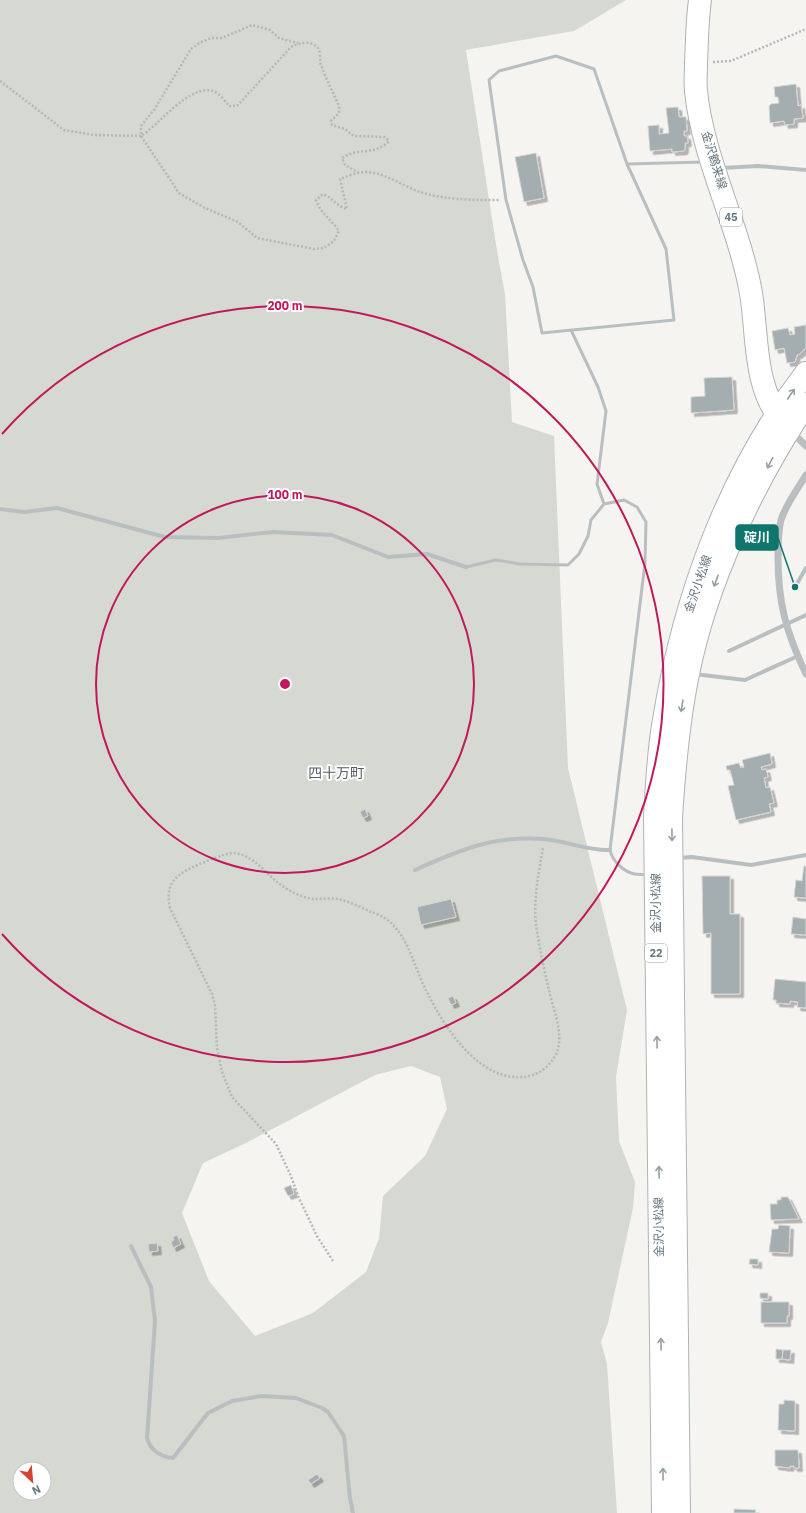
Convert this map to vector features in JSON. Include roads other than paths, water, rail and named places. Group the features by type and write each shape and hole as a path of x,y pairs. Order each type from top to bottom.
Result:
{"main road":[{"name":"金沢鶴来線","path":"700,0 696,27 696,91 705,134 740,246 751,293 765,393 783,422"},
{"name":"金沢小松線","path":"679,1513 671,818 674,772 688,674 706,610 733,538 783,422 806,373"},
{"name":"金沢小松線","path":"663,1513 656,958 656,817 663,722 672,672 688,613 716,533 736,489 783,422 806,404"}],"street":[{"path":"715,169 758,166 806,170"},
{"path":"783,422 806,446"},
{"path":"806,475 785,511 779,533 779,588 785,625 806,674"},
{"path":"0,509 24,512 57,508 165,537 218,538 273,532 332,535 388,557 427,554 466,567"},
{"path":"729,651 806,615"},
{"path":"688,674 745,680 798,656"},
{"path":"415,870 456,851 494,840 544,839 610,850"},
{"path":"672,858 692,857 751,865 806,855"},
{"path":"131,1246 152,1287 155,1321 147,1438 150,1447 166,1458 173,1458 208,1413 214,1410 232,1402 262,1396 296,1398 322,1408 328,1412 344,1436 350,1498 354,1513"}],"lane":[{"path":"556,56 594,68 627,164 666,249 674,320 542,333 534,287 523,260 506,200 489,80 499,71 556,56"},
{"path":"627,164 704,162 715,169"},
{"path":"571,330 598,387 606,411 597,484 604,504"},
{"path":"466,567 496,560 520,564 568,565 579,554 588,536 591,520 604,504 624,500 637,507 646,522 645,563 610,850 611,856 622,868 632,874 647,874 648,882"},
{"path":"651,912 656,958"}],"waterway":[{"path":"795,587 806,568"}],"place":[{"name":"碇川","path":"795,587"}],"district":[{"name":"四十万町","path":"336,773"}]}
